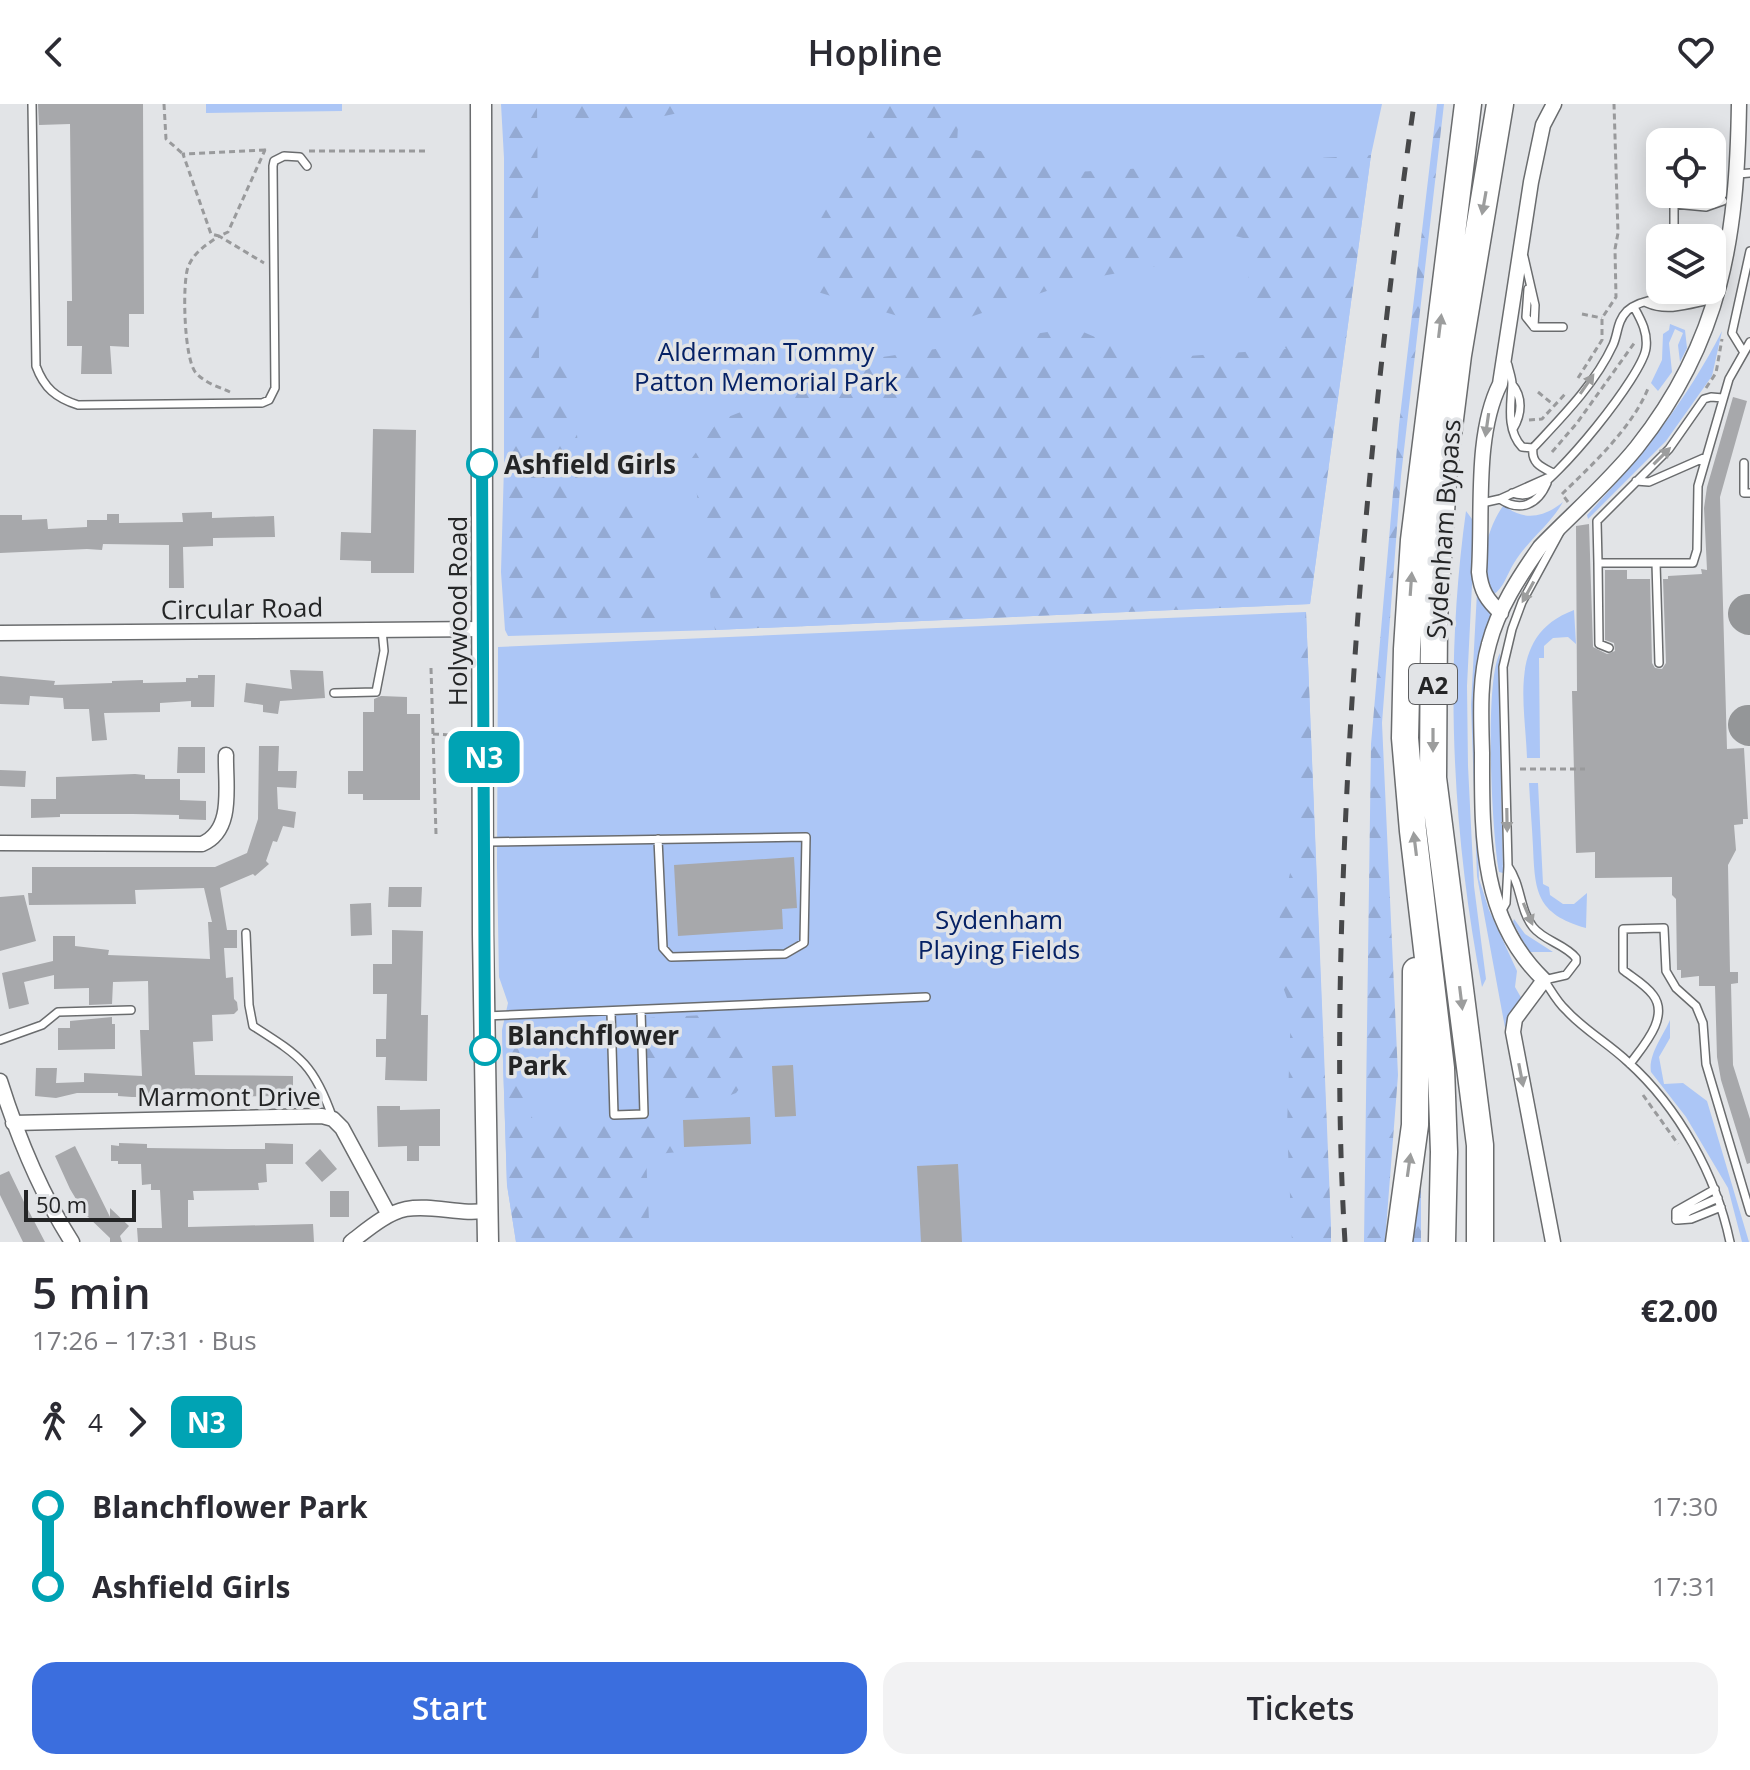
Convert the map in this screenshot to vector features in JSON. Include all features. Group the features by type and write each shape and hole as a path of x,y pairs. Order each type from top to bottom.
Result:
{"highway":[{"name":"Sydenham Bypass","path":"1442,1242 1444,1152 1441,1068 1405,738 1407,649 1414,540 1468,104"},
{"path":"1499,115 1516,104"},
{"name":"Sydenham Bypass","path":"1480,1242 1480,1145 1433,778 1434,619 1444,467 1458,355 1499,115"},
{"path":"1399,1242 1415,1125 1416,963 1424,921"}],"main road":[{"name":"Holywood Road","path":"481,104 483,842 488,1242"},
{"name":"Holywood Road","path":"489,1212 500,1242"}],"street":[{"path":"1501,613 1487,599 1479,572 1483,460 1490,403 1500,384 1521,239 1543,125 1554,104"},
{"path":"1726,259 1729,201 1744,174 1739,104"},
{"path":"1553,1242 1513,1032 1515,1019 1544,980 1527,963 1500,915 1488,879 1481,698 1484,662 1501,613 1531,559 1637,447 1693,358 1715,304"},
{"name":"Circular Road","path":"0,633 484,629"},
{"path":"0,843 202,844 214,838 224,817 226,755"},
{"path":"0,1081 13,1123 42,1190 72,1242"},
{"name":"Marmont Drive","path":"13,1123 322,1116 333,1119 342,1128 389,1215"},
{"path":"351,1242 389,1215 404,1209 489,1212"}],"lane":[{"path":"32,104 36,366 52,394 78,405 252,403 269,400 275,388 274,161 284,156 300,157 307,166"},
{"path":"1521,239 1535,305 1534,327 1563,327"},
{"path":"1743,351 1732,333 1750,251"},
{"path":"1551,475 1537,464 1532,455 1533,448 1566,414 1589,383 1614,344 1617,327 1625,313 1646,303"},
{"path":"1649,304 1657,308 1676,308 1688,304"},
{"path":"1482,503 1512,493 1526,495 1534,492 1594,431 1641,367 1646,350 1646,333 1634,307"},
{"path":"1598,563 1693,563 1697,550 1698,486 1723,398 1750,342"},
{"path":"1505,351 1512,384 1512,430 1522,447 1533,448"},
{"path":"1609,648 1599,644 1597,521 1681,435 1704,399 1723,398"},
{"path":"1636,481 1649,482 1706,457"},
{"path":"1744,463 1744,493 1750,493"},
{"path":"1500,499 1521,507 1531,503 1541,498 1551,475"},
{"path":"1500,915 1506,903 1508,866 1503,667 1522,602 1557,542 1564,523"},
{"path":"1656,563 1654,647 1659,663"},
{"path":"334,693 376,692 384,651 382,630"},
{"path":"483,842 658,839 806,837 804,943 785,954 671,957 663,948 658,839"},
{"path":"1508,866 1517,879 1526,914 1534,928 1576,958 1566,975 1544,980 1564,1009 1630,1064 1675,1117 1698,1153 1715,1189 1730,1242"},
{"path":"1630,1064 1650,1037 1657,1021 1657,1010 1654,996 1623,970 1623,929 1664,928 1666,971 1676,988 1696,1006 1703,1023 1706,1064 1750,1212"},
{"path":"246,933 249,1005 253,1026 286,1047 311,1069 333,1119"},
{"path":"485,1016 926,997"},
{"path":"0,1040 42,1025 58,1012 131,1010"},
{"path":"611,1012 614,1115 644,1114 641,1011"},
{"path":"1676,1220 1676,1211 1715,1189"},
{"path":"1676,1220 1718,1198"},
{"path":"1676,1220 1691,1219 1721,1207"}],"path":[{"path":"164,104 166,139 183,154"},
{"path":"1529,420 1542,419 1574,385 1602,340 1602,318 1616,297 1614,104"},
{"path":"252,403 194,372 188,352 185,278 199,249 219,236 274,269"},
{"path":"1582,314 1602,318"},
{"path":"1552,452 1634,345 1635,334"},
{"path":"1568,502 1562,494 1595,462 1629,419 1649,386"},
{"path":"1538,392 1555,406"},
{"path":"431,668 436,834"},
{"path":"433,734 469,736"},
{"path":"1520,769 1585,769"},
{"path":"1640,1091 1681,1148"}],"green space":[{"path":"206,104 342,104 342,111 206,113"},
{"name":"Alderman Tommy Patton Memorial Park","path":"501,104 1382,104 1371,155 1310,604 508,636 501,572 504,158"},
{"path":"506,104 537,104 539,358 569,360 584,500 662,502 660,619 508,620"},
{"path":"560,104 719,104 599,126 577,119"},
{"path":"886,104 959,104 957,146 1076,172 1371,155 1310,604 715,630 692,458 718,421 876,358 1074,328 1146,359 1286,349 1251,294 1243,238 1212,230 1180,262 1079,280 938,328 811,290 815,229"},
{"path":"1437,104 1444,104 1401,476 1382,723 1398,1075 1385,1242 1364,1242 1371,744 1399,425"},
{"path":"1670,324 1685,330 1687,348 1680,362 1678,345 1683,333 1675,329 1669,343 1672,372 1658,391 1651,383 1662,360 1663,334 1669,330"},
{"path":"1722,331 1712,376 1666,441 1588,519 1587,515 1644,450 1678,405"},
{"path":"1563,502 1520,555 1503,585 1493,595 1483,575 1484,554 1490,531 1504,505 1519,514 1534,516"},
{"path":"1466,511 1475,523 1467,686 1468,766 1474,886 1486,979 1482,987 1464,870 1454,750 1455,630"},
{"path":"1477,592 1492,613 1480,648 1474,705 1479,879 1489,910 1517,971 1515,987 1523,1001 1506,1033 1477,876 1471,705"},
{"path":"1574,610 1576,644 1568,637 1553,638 1544,646 1544,658 1539,658 1540,758 1527,758 1523,693 1529,653 1538,636 1553,621"},
{"name":"Sydenham Playing Fields","path":"1306,612 1331,1242 516,1242 507,1185 502,1030 508,1003 499,977 498,647"},
{"path":"1306,612 1331,1242 1292,1242 1287,1127 1291,1009 1271,954 1299,835 1297,695"},
{"path":"1500,653 1503,873 1499,872 1496,853 1491,760 1492,694"},
{"path":"1529,783 1538,783 1543,884 1549,887 1550,895 1563,904 1574,904 1587,893 1586,928 1557,916 1548,908 1537,888"},
{"path":"1514,919 1525,934 1553,952 1529,952"},
{"path":"723,1014 748,1037 755,1069 736,1093 707,1104 672,1106 645,1083 642,1055 648,1018"},
{"path":"1670,1020 1670,1038 1659,1057 1664,1084 1683,1083 1707,1101 1749,1242 1742,1242 1728,1188 1686,1117 1651,1072 1654,1052"},
{"path":"515,1029 533,1122 671,1119 679,1152 646,1155 650,1242 516,1242 507,1185 502,1030"},
{"path":"1421,1142 1421,1242 1410,1242"}],"building":[{"path":"38,104 143,104 144,314 129,314 129,347 110,346 112,374 81,374 82,346 67,346 67,301 72,301 70,124 39,125"},
{"path":"1733,397 1747,401 1720,497 1727,749 1744,748 1748,819 1743,819 1743,824 1734,825 1736,850 1728,865 1730,972 1738,972 1738,983 1731,984 1733,1065 1750,1119 1750,1163 1747,1164 1721,1080 1717,1057 1715,986 1699,986 1699,976 1681,978 1681,970 1677,970 1676,899 1672,895 1672,877 1595,878 1595,852 1576,853 1572,691 1577,691 1576,526 1589,524 1593,647 1607,654 1615,651 1614,643 1605,640 1605,570 1627,570 1627,579 1650,579 1652,663 1655,668 1662,669 1666,663 1663,579 1702,574 1701,569 1707,570 1704,508 1707,487"},
{"path":"373,429 416,430 414,573 371,573 371,561 340,560 341,532 371,533"},
{"path":"212,512 212,518 274,516 275,537 213,538 213,546 183,547 184,588 169,588 169,545 103,544 102,550 0,553 0,515 22,515 22,520 47,519 48,529 87,527 87,520 107,520 107,514 119,514 119,523 183,522 182,513"},
{"path":"290,670 323,671 325,698 280,701 278,714 263,712 263,705 244,702 246,683 292,689"},
{"path":"198,675 215,675 214,707 191,707 191,701 160,703 160,712 104,713 107,740 92,741 89,709 64,709 63,698 30,696 29,705 0,704 0,676 55,681 54,685 143,680 143,683 186,682 186,678 198,678"},
{"path":"381,696 407,697 407,714 420,714 420,800 363,800 363,794 348,794 348,771 363,771 363,712 374,712 374,699"},
{"path":"259,746 279,746 278,771 297,771 296,788 277,787 278,809 296,812 294,828 283,826 277,842 273,841 266,861 269,864 255,876 253,874 220,888 227,930 237,930 237,948 224,948 226,978 233,977 238,1010 234,1014 212,1015 213,1041 193,1042 195,1075 293,1076 293,1096 132,1097 118,1096 118,1093 77,1093 56,1098 35,1096 36,1068 57,1068 56,1083 84,1082 84,1073 142,1076 140,1030 149,1030 148,981 113,982 112,1004 89,1005 89,988 54,989 54,975 24,982 29,1004 9,1009 2,973 53,961 53,936 75,936 75,946 109,950 108,955 210,959 208,922 212,922 204,888 135,890 136,904 29,905 32,867 215,867 247,853 258,819"},
{"path":"178,747 205,747 205,773 177,773"},
{"path":"0,770 26,771 25,787 0,786"},
{"path":"145,775 145,779 180,779 180,800 206,801 206,820 179,819 179,815 133,814 60,814 60,817 31,818 31,799 56,799 56,777"},
{"path":"794,857 797,908 782,909 783,929 678,936 674,865"},
{"path":"389,887 422,887 421,907 388,907"},
{"path":"24,895 36,941 0,951 0,897"},
{"path":"371,903 372,935 351,936 350,904"},
{"path":"392,930 423,931 421,1015 428,1015 427,1081 385,1080 386,1057 376,1057 376,1039 386,1039 387,994 373,994 373,964 392,964"},
{"path":"112,1017 115,1049 58,1050 58,1028 70,1028 70,1021"},
{"path":"793,1065 796,1116 775,1117 772,1066"},
{"path":"377,1106 400,1106 400,1110 440,1109 440,1146 419,1146 419,1161 407,1161 407,1146 378,1147"},
{"path":"750,1117 751,1144 684,1147 683,1120"},
{"path":"119,1143 147,1144 147,1148 228,1149 265,1149 265,1143 293,1144 293,1164 266,1164 267,1182 258,1183 259,1190 193,1191 194,1200 188,1200 188,1227 313,1224 314,1242 138,1242 137,1228 162,1228 160,1190 151,1190 151,1184 142,1185 141,1164 111,1161 111,1145 119,1146"},
{"path":"75,1146 110,1217 110,1208 129,1226 120,1236 122,1242 110,1242 110,1238 85,1214 70,1189 55,1156"},
{"path":"320,1149 337,1169 322,1182 305,1163"},
{"path":"958,1164 962,1242 921,1242 917,1166"},
{"path":"9,1171 45,1242 23,1242 0,1195 0,1175"},
{"path":"330,1191 349,1191 349,1217 330,1217"}],"railway":[{"path":"1345,1242 1340,1049 1348,762 1370,479 1414,104"}],"bus line":[{"name":"N3","path":"482,464 485,1050"}],"place":[{"name":"Ashfield Girls","path":"482,464"},
{"name":"Blanchflower Park","path":"485,1050"}]}
